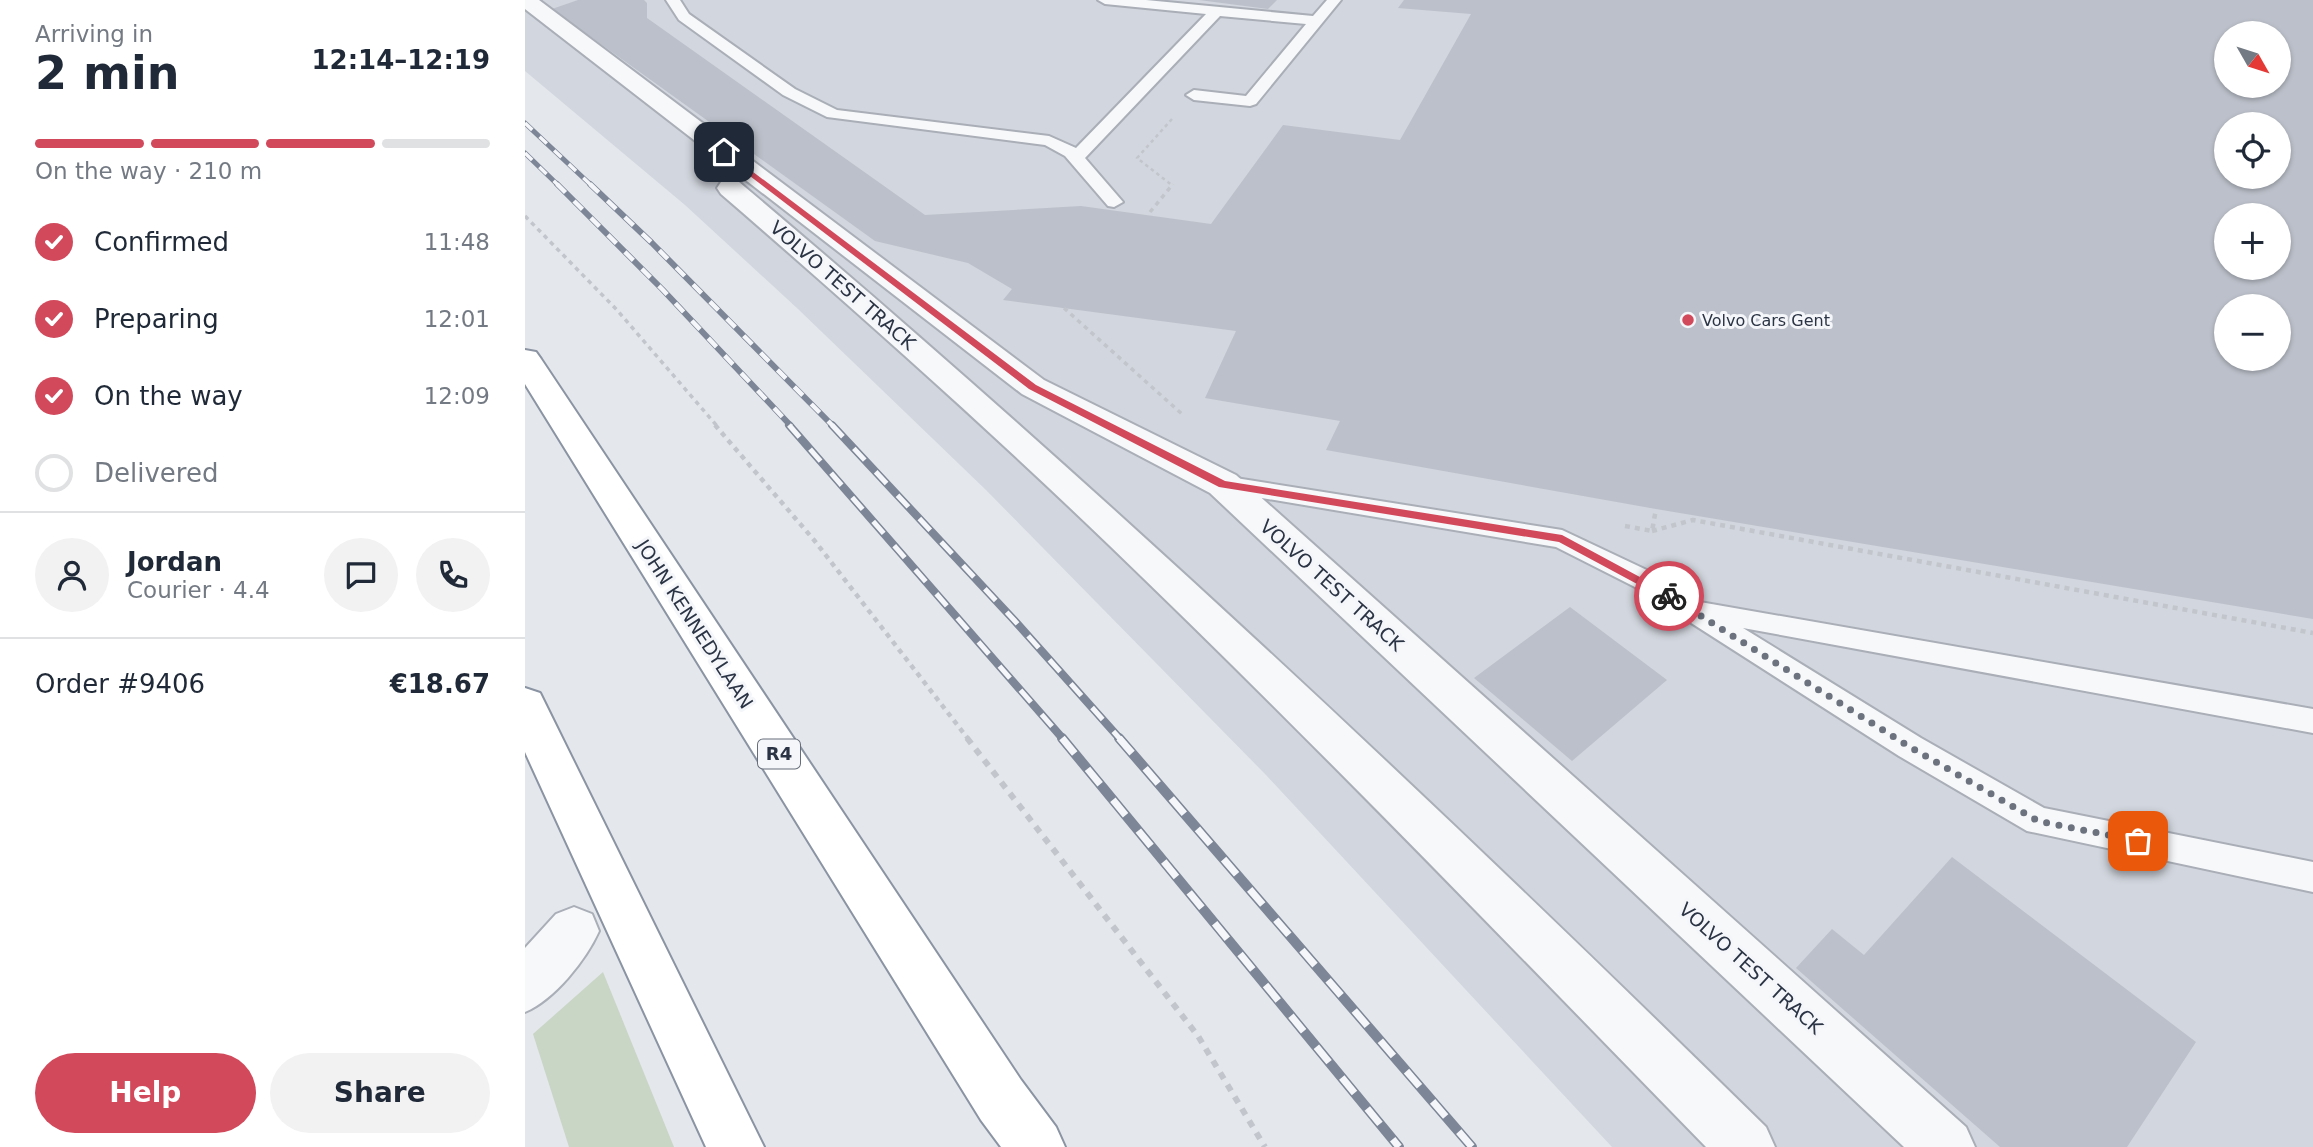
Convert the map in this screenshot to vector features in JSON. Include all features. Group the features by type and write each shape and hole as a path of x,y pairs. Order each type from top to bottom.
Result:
{"highway":[{"name":"JOHN KENNEDYLAAN","path":"525,359 1014,1124 1037,1147"},
{"path":"525,705 734,1147"}],"street":[{"name":"VOLVO TEST TRACK","path":"530,9 1033,387 1223,484 1946,1147"},
{"name":"VOLVO TEST TRACK","path":"530,9 664,134 859,298 1101,516 1387,789 1745,1147"},
{"path":"530,973 573,932"}],"lane":[{"path":"1105,0 1317,21"},
{"path":"1194,95 1250,101 1334,0"},
{"path":"682,4 684,17 789,92 833,114 1049,141 1061,145 1076,158 1114,202"},
{"path":"1076,158 1217,11"},
{"path":"1223,484 1562,539 1644,580 1910,747 2038,821 2313,877"},
{"path":"1688,608 2313,721"}],"path":[{"path":"1147,216 1174,186 1137,158 1194,95"},
{"path":"525,216 617,310 814,540 1198,1037 1265,1147"},
{"path":"1064,308 1192,422"},
{"path":"1652,531 1656,509"},
{"path":"1625,526 1652,531 1693,520 2313,633"}],"shaded area":[{"path":"525,0 2313,0 2313,1147 1612,1147 1266,775 986,490 798,309 685,205 525,71"}],"green space":[{"path":"603,972 674,1147 569,1147 533,1034"}],"building":[{"name":"Volvo Cars Gent","path":"578,0 644,0 647,3 647,18 925,215 1081,206 1211,224 1283,125 1400,140 1471,14 1398,8 1404,0 2313,0 2313,619 1656,509 1326,450 1340,421 1205,398 1236,331 1003,300 1012,289 968,263 875,241 552,9"},
{"path":"1199,0 1277,0 1268,9"},
{"path":"1570,607 1667,680 1572,761 1474,678"},
{"path":"1952,857 2196,1042 2127,1147 2000,1147 1796,968 1832,929 1864,955"}],"railway":[{"path":"525,123 592,186"},
{"path":"525,153 559,186"},
{"path":"590,184 833,426"},
{"path":"559,186 662,289 791,426"},
{"path":"789,425 1064,740"},
{"path":"832,425 1014,620 1121,740"},
{"path":"1062,738 1399,1147"},
{"path":"1119,738 1472,1147"}],"way so far":[{"path":"1669,596 1910,747 2038,821 2138,841"}],"place":[{"name":"Volvo Cars Gent","path":"1688,320"}],"route":[{"path":"724,152 1033,387 1223,484 1562,539 1644,580 1669,596"}]}
